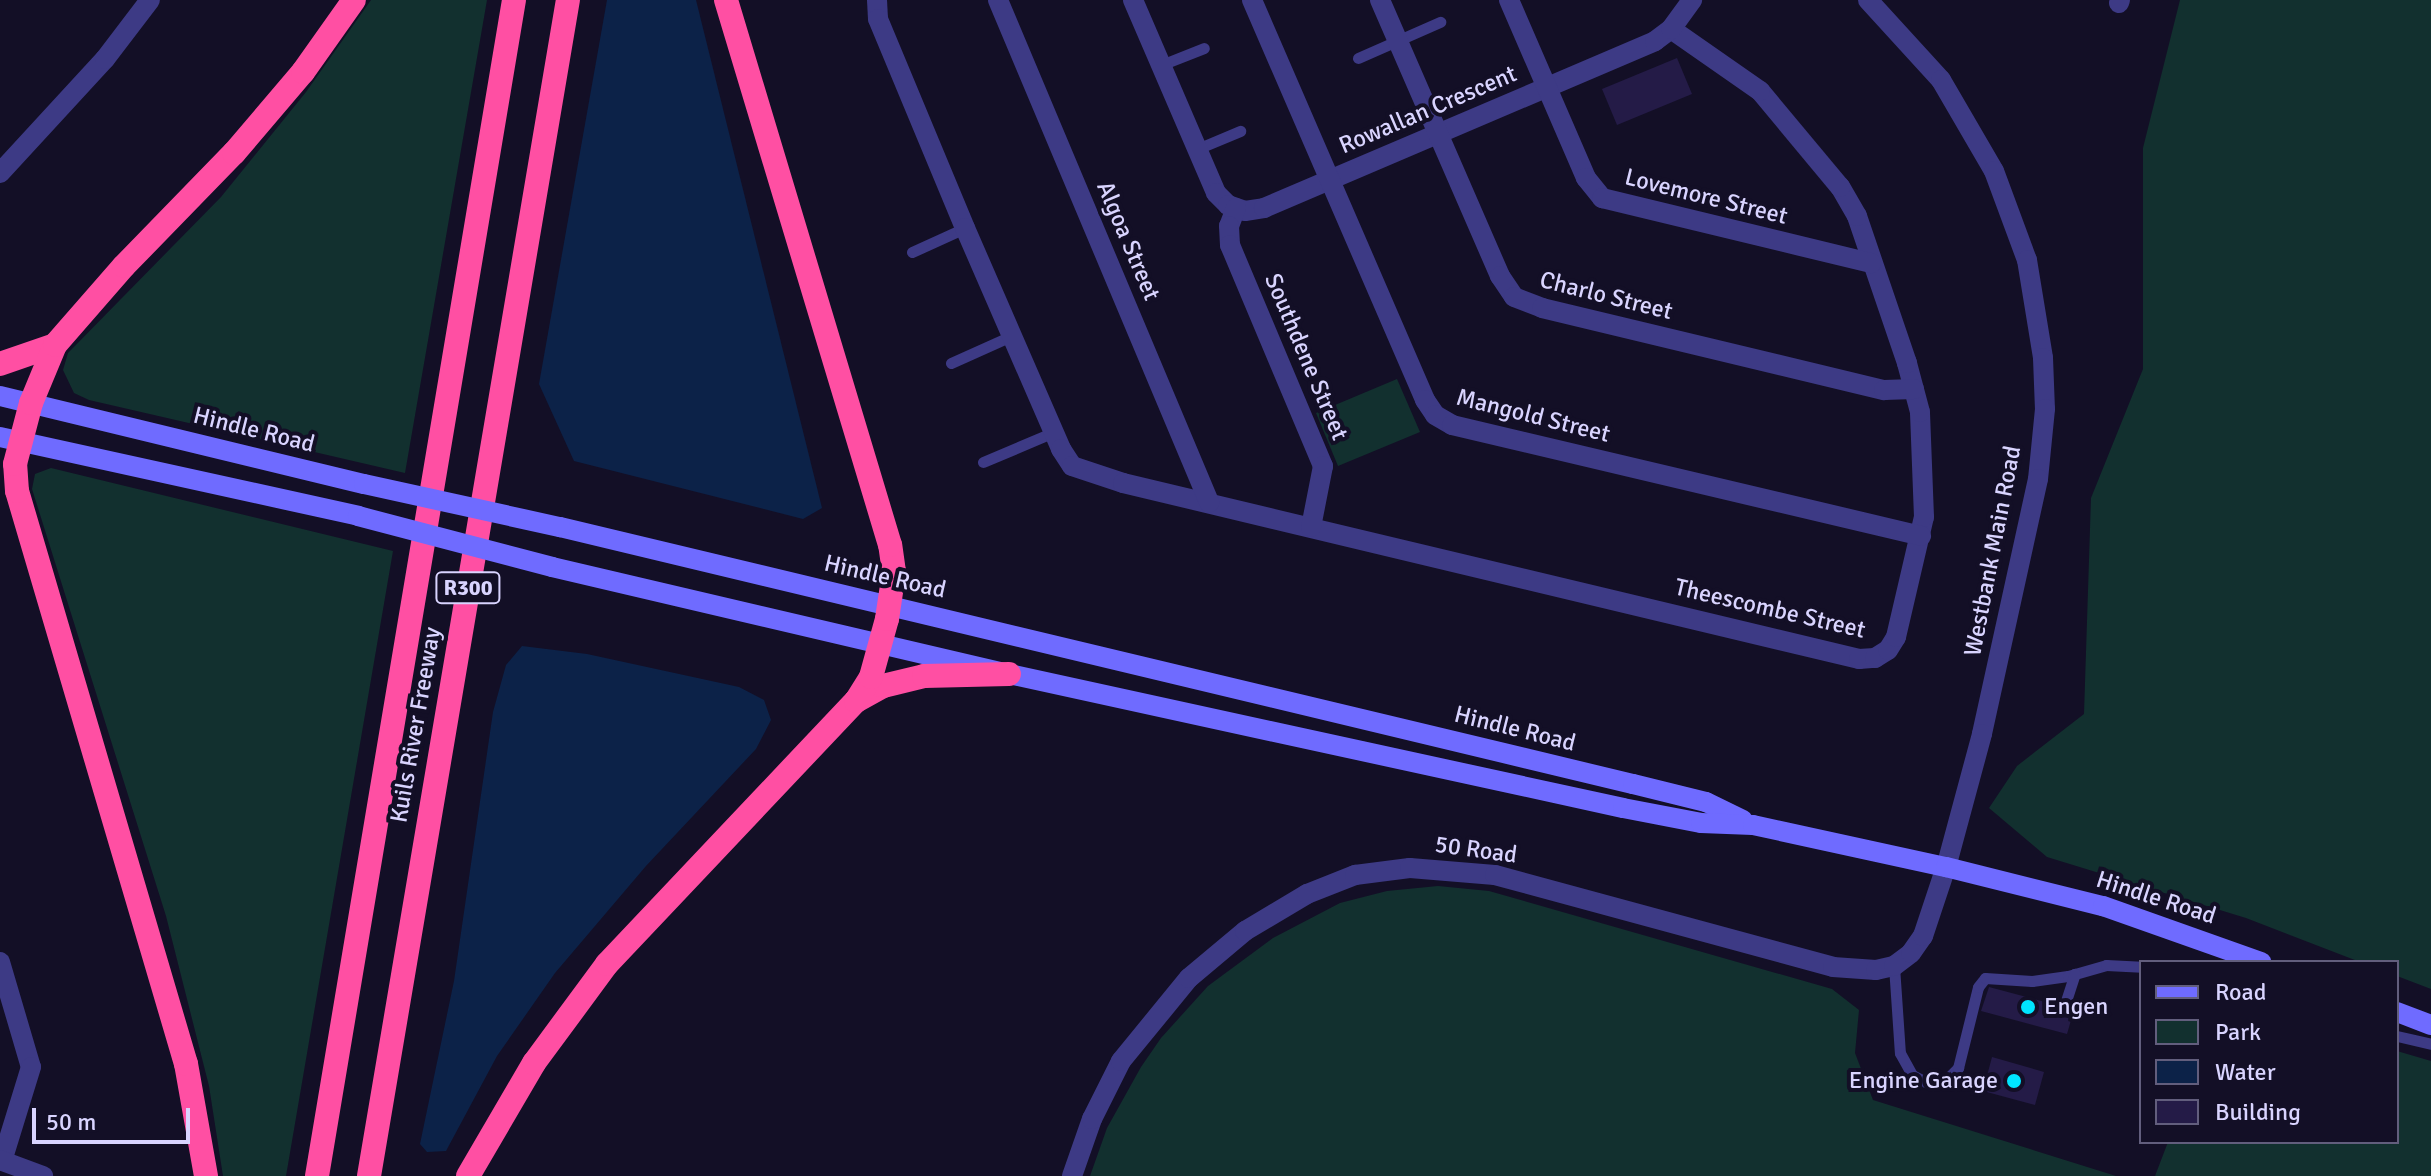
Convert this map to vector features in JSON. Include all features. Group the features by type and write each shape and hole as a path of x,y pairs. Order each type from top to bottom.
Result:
{"highway":[{"path":"206,1176 192,1090 172,1012 17,491 10,439 31,403 55,345 124,266 234,153 303,72 354,0"},
{"name":"Kuils River Freeway","path":"317,1176 514,0"},
{"name":"Kuils River Freeway","path":"369,1176 568,0"},
{"path":"468,1176 534,1063 607,964 856,701 871,677 890,604 894,572 890,545 726,0"},
{"path":"0,364 55,345"},
{"path":"856,701 883,686 924,676 1009,674"}],"main road":[{"name":"Hindle Road","path":"0,396 364,484 890,604 1662,791 1706,802 1753,825"},
{"name":"Hindle Road","path":"10,439 358,516 552,567 1009,674 1623,808 1701,823 1753,825 1946,867 2103,906 2255,960"},
{"path":"2399,1013 2431,1025"}],"street":[{"path":"0,173 105,59 150,0"},
{"name":"Theescombe Street","path":"877,0 878,19 1011,336 1067,459 1086,473 1867,659 1882,655 1893,644 1921,536 1923,440 1914,389 1850,201 1760,91 1671,29"},
{"name":"Algoa Street","path":"998,0 1209,502"},
{"path":"1133,0 1216,193 1236,208"},
{"name":"Mangold Street","path":"1252,0 1425,400 1443,421 1921,536"},
{"name":"Charlo Street","path":"1380,0 1500,276 1522,302 1884,390 1914,389"},
{"name":"Lovemore Street","path":"1509,0 1586,178 1602,198 1871,263"},
{"name":"Rowallan Crescent","path":"1236,208 1264,208 1655,41 1671,29 1692,0"},
{"name":"Westbank Main Road","path":"1868,0 1941,80 1994,171 2027,260 2043,358 2045,409 2038,479 1982,734 1946,867"},
{"name":"Southdene Street","path":"1236,208 1229,226 1230,245 1323,466 1311,527"},
{"path":"1894,966 1911,953 1923,936 1946,867"},
{"name":"50 Road","path":"1072,1176 1092,1119 1121,1061 1189,978 1245,931 1307,894 1355,875 1410,868 1495,875 1833,967 1876,970 1894,966"},
{"path":"0,962 8,1010 29,1049 31,1074 1,1160 43,1176"}],"lane":[{"path":"1358,58 1440,22"},
{"path":"1161,65 1204,48"},
{"path":"1197,149 1240,131"},
{"path":"912,252 965,228"},
{"path":"951,363 1011,336"},
{"path":"983,462 1054,432"},
{"path":"1894,966 1900,1053 1904,1064 1920,1082 1932,1085 1948,1080 1964,1053 1978,987 1985,978 2032,981 2106,965 2139,967"},
{"path":"2064,1007 2075,974"},
{"path":"2399,1036 2431,1044"}],"green space":[{"path":"371,0 487,0 405,473 89,400 74,393 63,370 68,353 221,197 306,92"},
{"path":"2180,0 2431,0 2431,989 2399,977 2399,960 2355,960 2246,918 2047,857 1989,808 2017,766 2084,714 2091,498 2143,369 2143,148"},
{"path":"1397,379 1420,432 1338,466 1316,413"},
{"path":"51,468 393,551 286,1176 223,1176 209,1086 166,916 32,489 35,474"},
{"path":"1438,886 1489,891 1832,989 1859,1010 1855,1053 1873,1100 2116,1176 1090,1176 1107,1128 1141,1067 1161,1038 1208,986 1273,938 1340,903 1387,891"},
{"path":"2399,1052 2431,1061 2431,1176 2155,1176 2167,1144 2399,1144"}],"water":[{"path":"607,0 696,0 822,508 803,519 574,461 539,384"},
{"path":"522,646 587,654 739,687 764,700 771,720 756,749 646,866 555,973 497,1056 446,1151 427,1152 420,1144 454,981 493,712 506,665"}],"building":[{"path":"1677,58 1692,94 1617,125 1602,89"},
{"path":"1989,987 2056,1005 2062,1015 2074,1010 2067,1034 1981,1011"},
{"name":"Engine Garage","path":"1992,1057 2044,1072 2035,1105 1983,1091"}],"place":[{"name":"Engen","path":"2028,1007"},
{"name":"Engine Garage","path":"2014,1081"}]}
